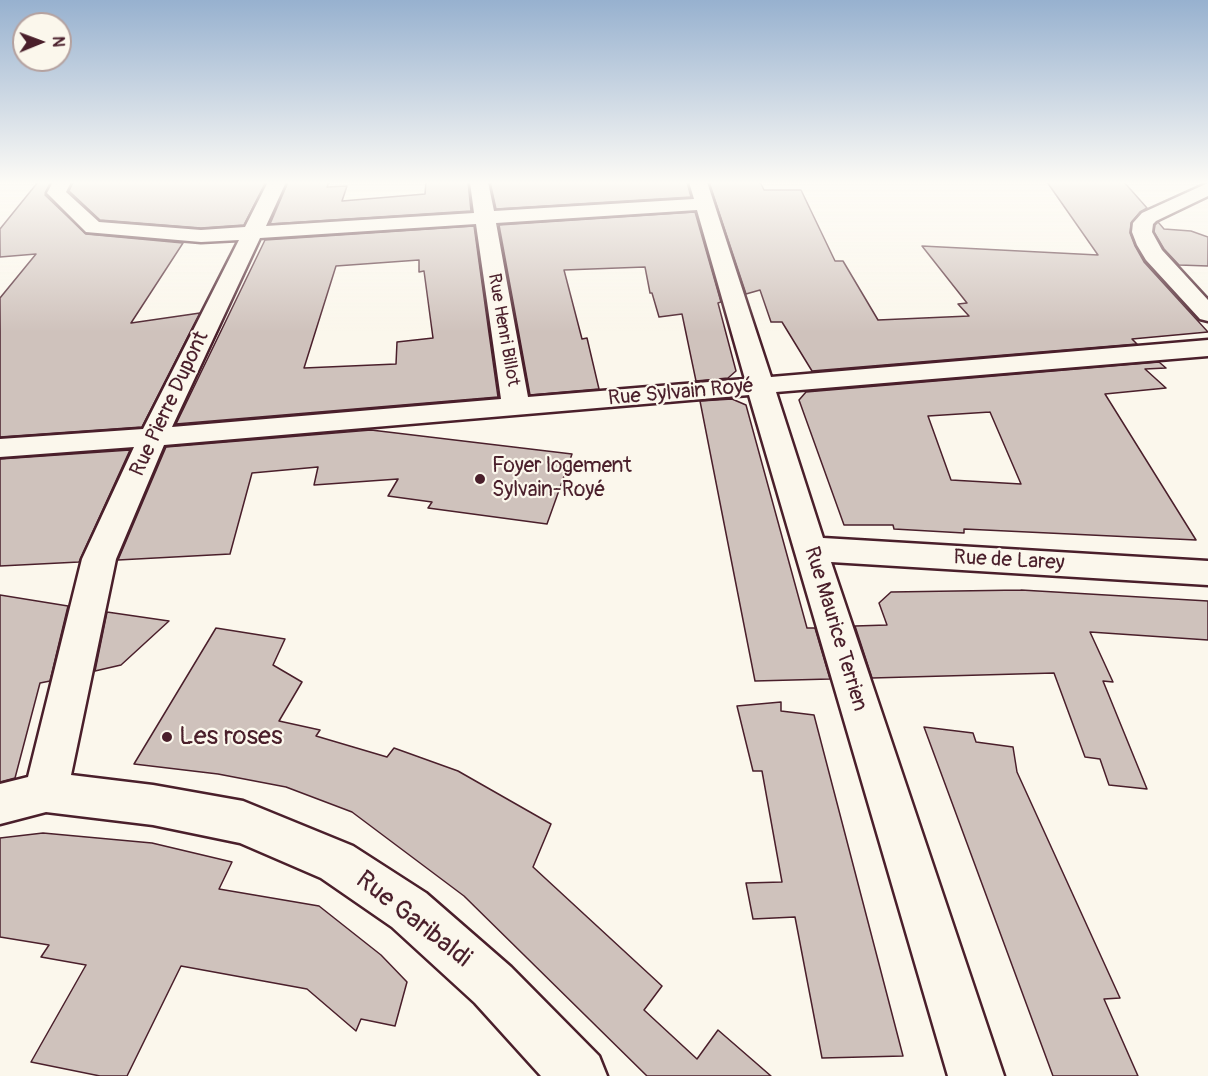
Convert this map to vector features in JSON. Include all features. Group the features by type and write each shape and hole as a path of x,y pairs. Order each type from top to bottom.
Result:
{"street":[{"path":"150,232 201,236 289,232"},
{"name":"Rue Pierre Dupont","path":"46,792 99,559 153,437 252,232"},
{"name":"Rue Henri Billot","path":"486,232 516,406"},
{"name":"Rue Maurice Terrien","path":"714,232 810,549 976,1076"},
{"path":"1142,232 1154,255 1208,314"},
{"name":"Rue Sylvain Royé","path":"0,447 153,437 1208,348"},
{"name":"Rue de Larey","path":"810,549 1208,573"},
{"name":"Rue Garibaldi","path":"0,804 46,792 153,804 243,822 337,862 409,910 426,925 493,985 579,1076"}],"building":[{"path":"0,232 84,232 183,243 131,323 200,313 142,427 0,437 0,298 36,254 0,257"},
{"path":"381,232 475,232 498,397 176,424 265,240","holes":["419,260 419,272 424,271 433,338 397,342 396,364 304,368 336,266"]},
{"path":"500,232 701,232 721,302 718,303 736,371 728,378 696,381 682,314 659,317 652,293 650,293 645,267 564,270 582,339 587,338 599,389 530,395"},
{"path":"726,232 821,232 835,261 843,261 878,320 969,316 958,304 967,303 922,246 1098,255 1082,232 1130,232 1144,262 1208,332 1132,339 1137,344 812,371 782,322 771,322 760,290 746,294"},
{"path":"1154,232 1194,232 1208,237 1208,266 1179,265 1164,249"},
{"path":"1159,362 1166,368 1145,369 1166,388 1105,394 1196,540 964,529 964,533 894,529 893,525 844,525 799,400 806,392","holes":["990,412 1021,484 951,480 928,416"]},
{"path":"732,399 746,405 807,628 815,628 830,679 755,681 700,401"},
{"path":"371,430 572,454 547,524 428,508 432,502 388,496 398,479 314,485 318,467 252,473 230,554 118,560 166,447"},
{"path":"130,450 79,562 0,566 0,459"},
{"path":"1021,590 1208,601 1208,640 1090,632 1113,682 1103,681 1147,789 1109,785 1100,759 1085,757 1054,673 872,678 855,626 887,625 879,603 891,592"},
{"path":"0,595 68,606 50,681 40,683 15,778 0,782"},
{"path":"107,612 169,621 121,665 95,671"},
{"path":"216,628 285,639 273,665 302,682 279,721 320,730 316,736 387,757 394,748 458,771 551,824 533,867 662,986 644,1010 697,1059 718,1030 771,1076 647,1076 464,896 352,812 286,787 218,774 134,764"},
{"path":"781,702 781,711 814,715 903,1056 822,1058 795,917 753,919 746,883 782,882 762,771 753,771 737,706"},
{"path":"924,727 973,733 976,742 1013,747 1017,772 1120,998 1104,999 1138,1076 1053,1076"},
{"path":"43,833 152,843 232,862 219,889 319,906 381,955 407,982 395,1026 361,1019 356,1031 307,989 181,966 127,1076 100,1076 31,1062 86,965 41,957 49,945 0,937 0,838"}],"place":[{"name":"Foyer logement Sylvain-Royé","path":"480,479"},
{"name":"Les roses","path":"167,737"}]}
